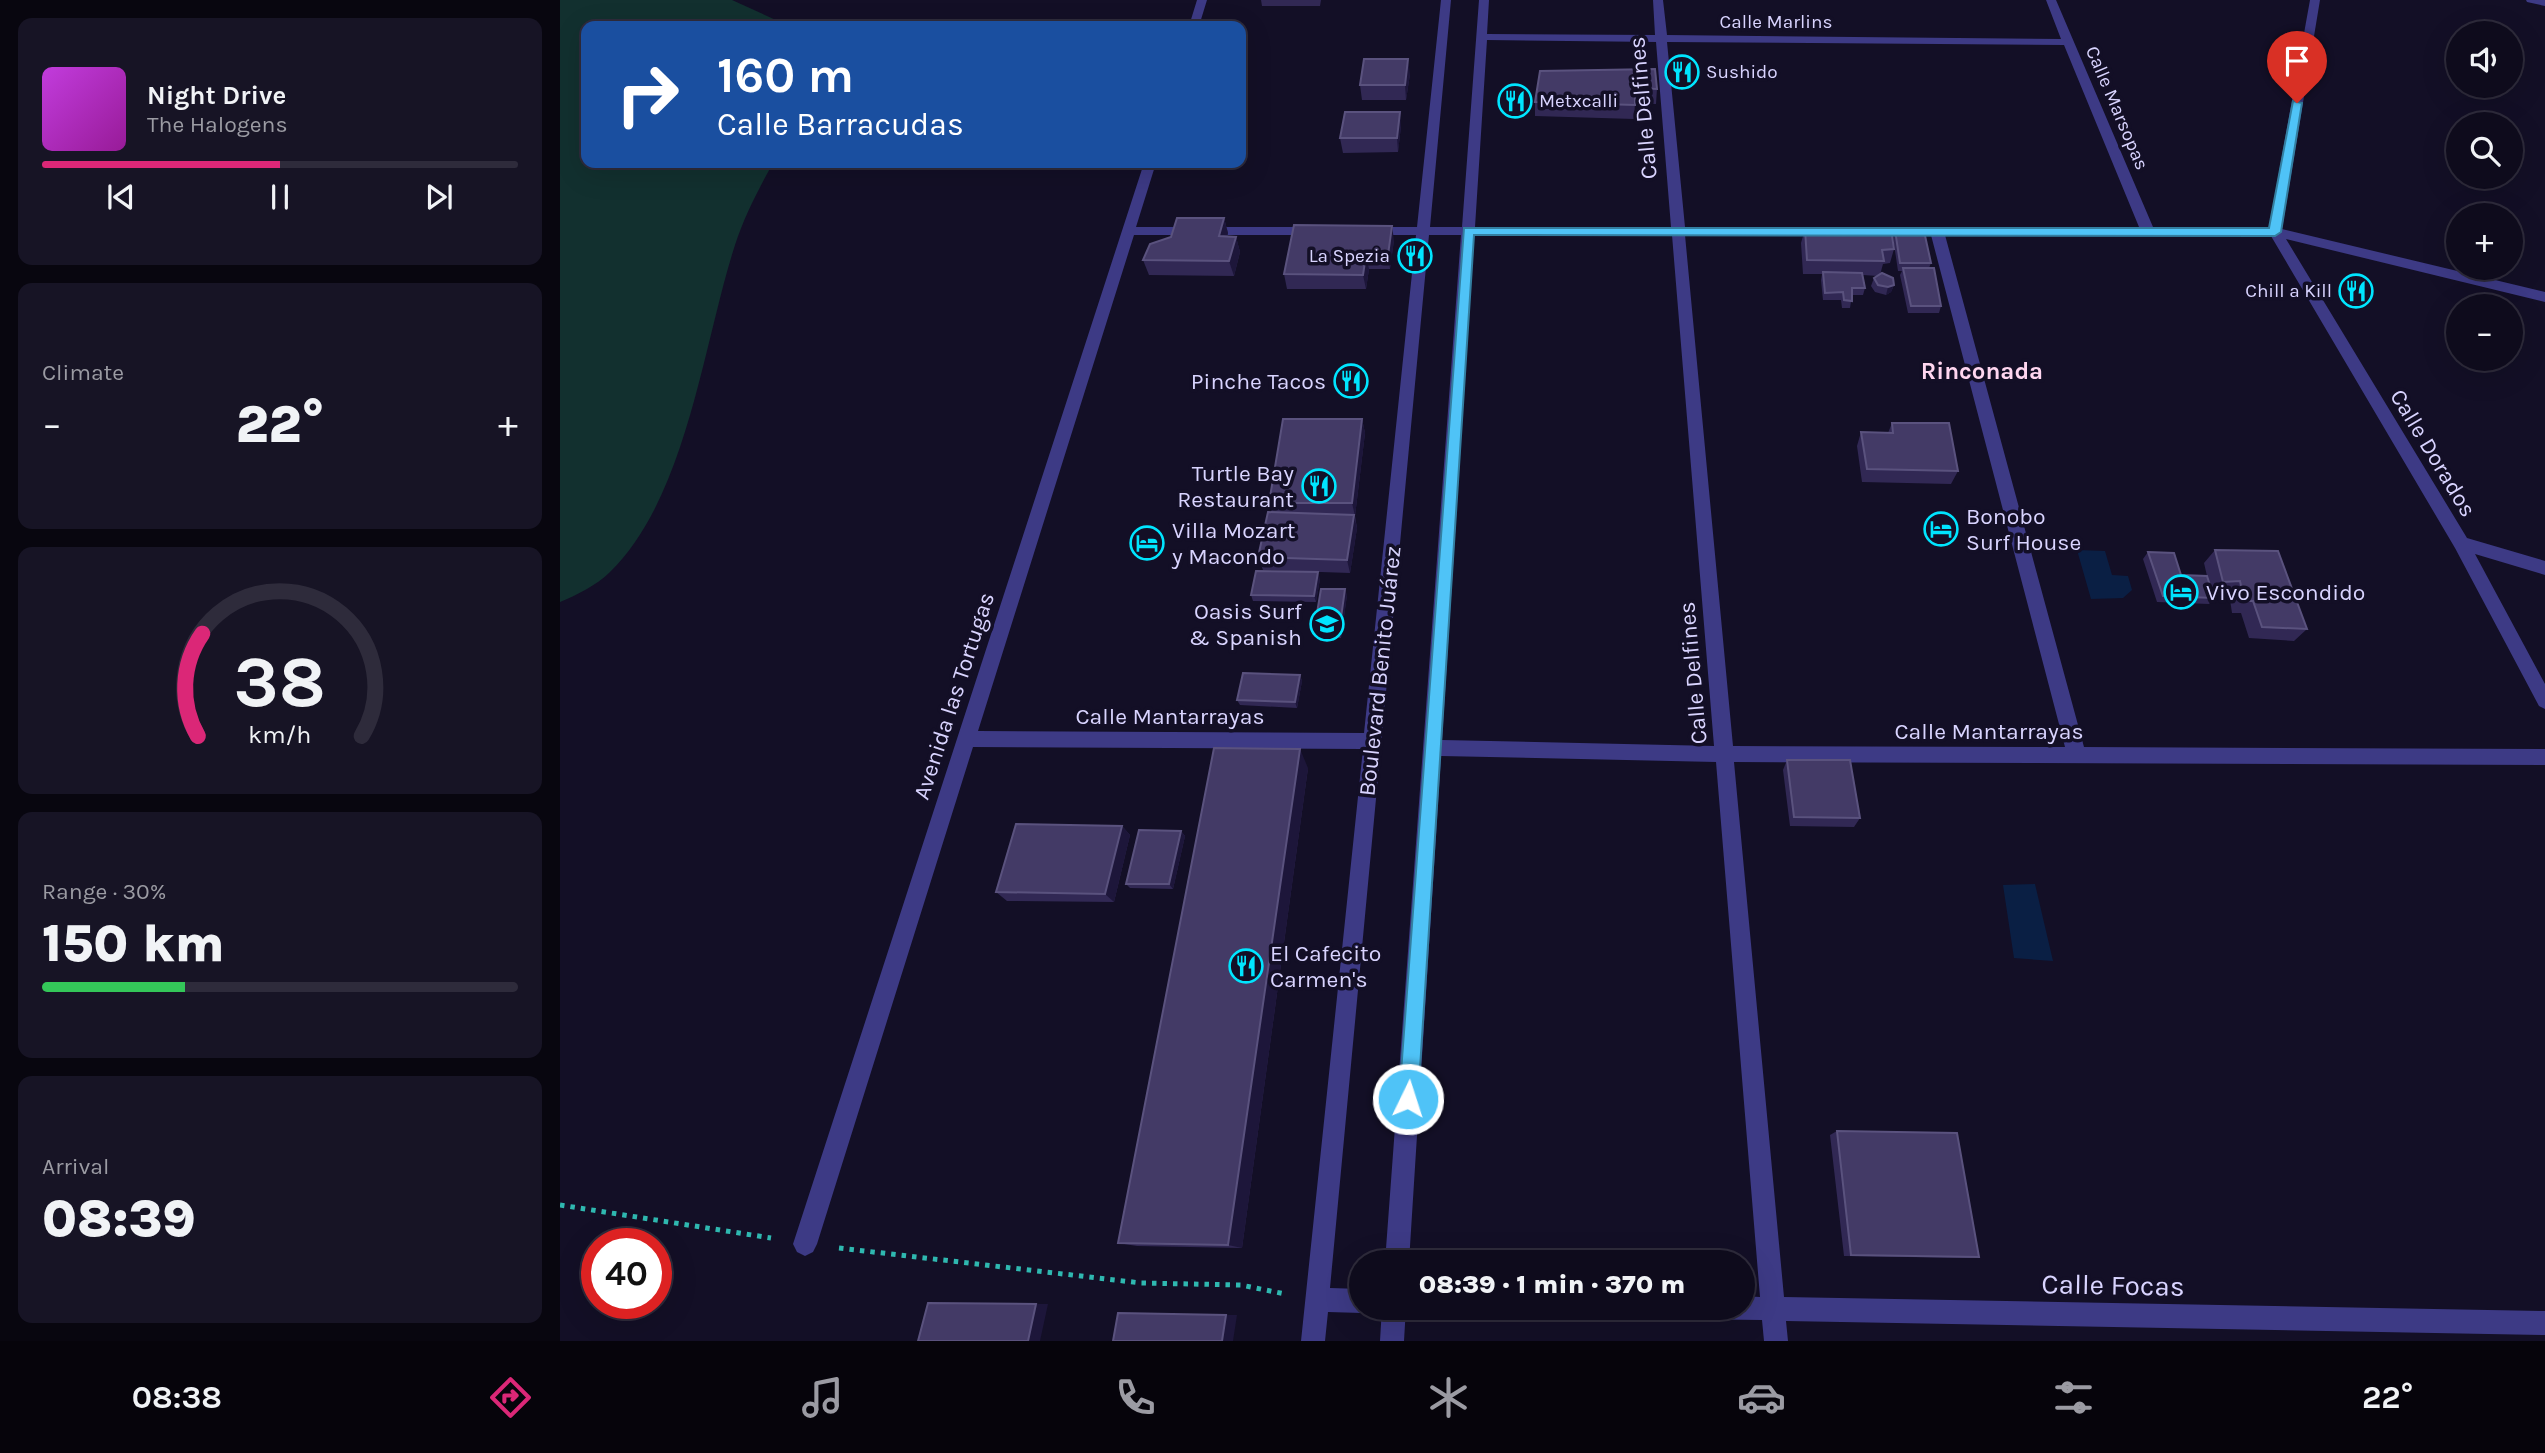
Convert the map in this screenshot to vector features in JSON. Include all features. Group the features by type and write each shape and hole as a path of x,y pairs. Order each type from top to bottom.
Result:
{"street":[{"path":"1196,21 1202,0"},
{"name":"Boulevard Benito Juárez","path":"1313,1341 1446,0"},
{"path":"1398,1250 1484,0"},
{"name":"Calle Delfines","path":"1658,0 1776,1341"},
{"name":"Calle Marsopas","path":"2051,0 2148,232"},
{"path":"2275,232 2315,0"},
{"path":"2531,0 2545,3"},
{"name":"Calle Marlins","path":"1482,37 2069,42"},
{"name":"Avenida las Tortugas","path":"805,1244 1148,168"},
{"path":"1128,230 1329,231"},
{"path":"1356,231 1842,231"},
{"path":"1882,231 2275,232 2545,297"},
{"path":"1937,232 2077,756"},
{"name":"Calle Dorados","path":"2275,232 2460,544 2545,701"},
{"path":"2460,544 2545,568"},
{"name":"Calle Mantarrayas","path":"966,739 1373,741"},
{"name":"Calle Mantarrayas","path":"1433,748 1725,754 2545,757"},
{"path":"1317,1300 1349,1301"},
{"name":"Calle Focas","path":"1755,1309 2545,1323"},
{"path":"1392,1341 1393,1320"}],"path":[{"path":"560,1205 805,1244 1140,1283 1241,1284 1317,1300"}],"green space":[{"path":"560,0 732,0 778,21 581,21 581,168 770,168 735,245 689,418 658,503 636,540 610,572 586,589 560,602"}],"water":[{"path":"2077,550 2105,551 2112,575 2128,576 2132,590 2123,598 2091,599"},
{"path":"2035,884 2053,961 2014,958 2003,885"}],"building":[{"path":"1364,59 1408,59 1405,85 1360,85"},
{"path":"1655,69 1657,89 1635,88 1635,105 1535,102 1540,71"},
{"path":"1345,112 1400,112 1397,138 1340,138"},
{"path":"1177,218 1224,218 1219,236 1236,237 1229,261 1143,260 1150,244 1171,237"},
{"path":"1294,225 1392,226 1388,255 1366,255 1363,275 1284,274"},
{"path":"1805,229 1891,229 1894,249 1882,250 1884,261 1807,260"},
{"path":"1895,230 1924,231 1931,263 1900,263"},
{"path":"1903,268 1934,268 1941,306 1911,306"},
{"path":"1823,272 1862,273 1865,288 1852,288 1852,301 1844,300 1843,292 1825,293"},
{"path":"1882,273 1893,278 1894,285 1878,285 1874,278"},
{"path":"1283,419 1362,419 1352,503 1269,503"},
{"path":"1892,423 1949,423 1958,471 1867,469 1861,432 1893,433"},
{"path":"1268,512 1354,515 1347,560 1258,557"},
{"path":"2215,550 2278,551 2307,629 2262,627 2253,601 2244,601 2240,581 2223,582"},
{"path":"2148,552 2174,553 2181,575 2207,576 2214,598 2163,596"},
{"path":"1256,571 1318,572 1314,596 1251,595"},
{"path":"1321,589 1345,589 1339,632 1314,631"},
{"path":"1243,673 1300,675 1295,702 1237,700"},
{"path":"1214,748 1300,749 1228,1245 1118,1243"},
{"path":"1787,760 1850,760 1860,818 1794,817"},
{"path":"1016,824 1122,826 1105,894 996,892"},
{"path":"1139,830 1181,831 1169,884 1126,884"},
{"path":"1837,1131 1957,1133 1979,1257 1851,1255"},
{"path":"928,1303 1036,1304 1028,1341 918,1341"},
{"path":"1118,1313 1226,1315 1222,1341 1113,1341"}],"place":[{"name":"Sushido","path":"1682,72"},
{"name":"Metxcalli","path":"1515,101"},
{"name":"La Spezia","path":"1415,256"},
{"name":"Chill a Kill","path":"2356,291"},
{"name":"Pinche Tacos","path":"1351,381"},
{"name":"Turtle Bay Restaurant","path":"1319,486"},
{"name":"Bonobo Surf House","path":"1941,529"},
{"name":"Villa Mozart y Macondo","path":"1147,543"},
{"name":"Vivo Escondido","path":"2181,592"},
{"name":"Oasis Surf & Spanish","path":"1327,624"},
{"name":"El Cafecito Carmen's","path":"1246,966"}],"district":[{"name":"Rinconada","path":"1982,371"}],"route":[{"path":"1408,1099 1468,231 2275,232 2297,103"}]}
